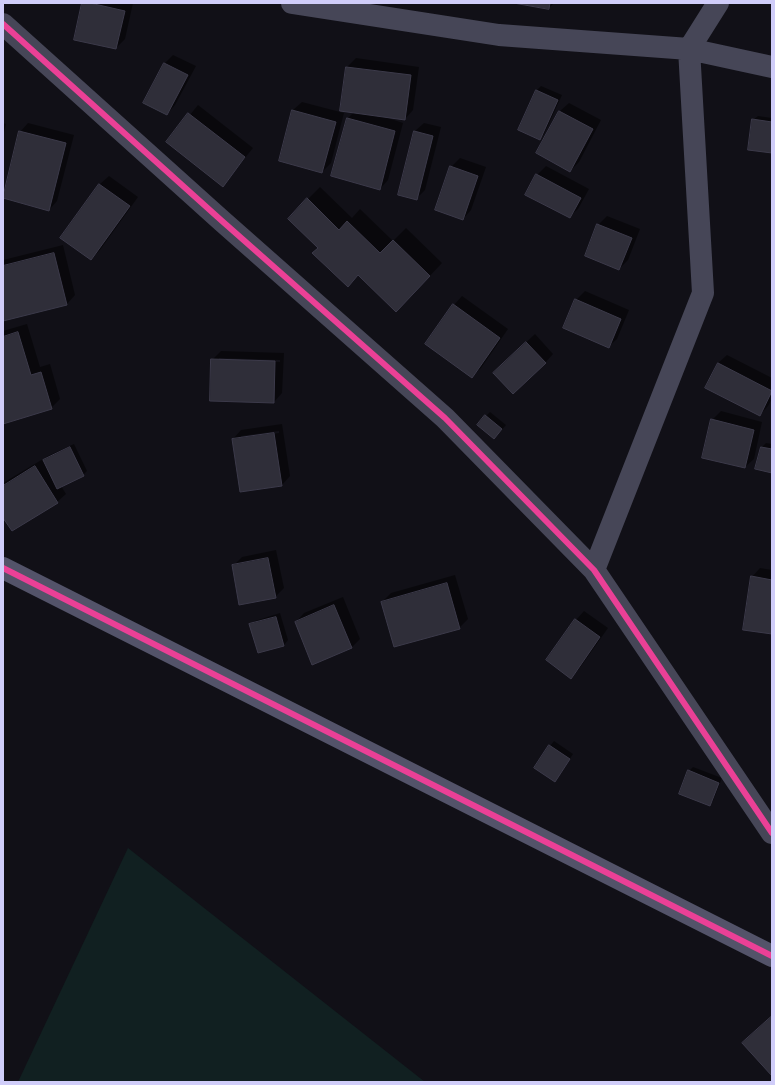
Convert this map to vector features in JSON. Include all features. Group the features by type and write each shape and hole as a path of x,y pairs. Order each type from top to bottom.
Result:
{"street":[{"path":"292,3 499,35 690,49 772,67"},
{"path":"594,570 703,293 690,49 718,3"},
{"path":"3,24 222,221 445,418 594,570 772,833"},
{"path":"3,568 772,956"}],"shaded area":[{"path":"128,848 425,1082 18,1082"}],"building":[{"path":"82,3 90,3 125,11 116,49 74,40"},
{"path":"514,3 550,3 549,9"},
{"path":"164,63 188,75 167,115 143,103"},
{"path":"346,67 411,75 405,120 340,111"},
{"path":"536,90 558,100 540,140 518,130"},
{"path":"292,110 336,122 322,173 279,161"},
{"path":"559,111 593,129 570,172 536,153"},
{"path":"188,113 245,157 223,187 166,142"},
{"path":"347,118 395,131 380,190 331,176"},
{"path":"752,119 772,122 772,153 748,150"},
{"path":"19,131 66,143 49,211 3,198"},
{"path":"414,131 433,136 417,200 398,195"},
{"path":"450,166 478,176 463,220 435,210"},
{"path":"536,174 581,198 570,218 525,195"},
{"path":"99,184 130,206 91,260 60,238"},
{"path":"307,198 339,230 347,221 380,253 393,240 430,276 396,312 358,275 348,287 312,253 318,248 288,219"},
{"path":"597,224 632,238 619,270 585,256"},
{"path":"54,253 67,305 3,321 3,266"},
{"path":"575,299 621,319 609,348 563,328"},
{"path":"453,304 500,338 472,378 425,344"},
{"path":"18,332 31,375 41,372 52,409 3,424 3,337"},
{"path":"526,342 546,363 513,394 493,373"},
{"path":"211,359 275,361 274,403 210,401"},
{"path":"718,363 772,391 760,416 705,388"},
{"path":"485,415 502,429 494,439 477,425"},
{"path":"711,419 754,430 745,468 702,458"},
{"path":"274,433 282,486 240,492 232,439"},
{"path":"70,447 84,476 57,489 43,460"},
{"path":"761,447 772,449 772,473 755,469"},
{"path":"35,466 58,503 12,531 3,518 3,486"},
{"path":"268,558 276,598 239,605 232,565"},
{"path":"751,576 772,580 772,634 743,630"},
{"path":"447,583 460,629 394,647 381,602"},
{"path":"334,605 352,648 312,665 295,622"},
{"path":"276,617 284,646 258,653 249,624"},
{"path":"575,619 600,637 571,679 546,660"},
{"path":"549,745 570,759 555,782 534,768"},
{"path":"688,770 719,783 710,806 679,794"},
{"path":"772,1016 772,1076 742,1043"}],"cycle path":[{"path":"3,24 222,221 445,418 594,570 772,833"},
{"path":"3,568 772,956"}]}
